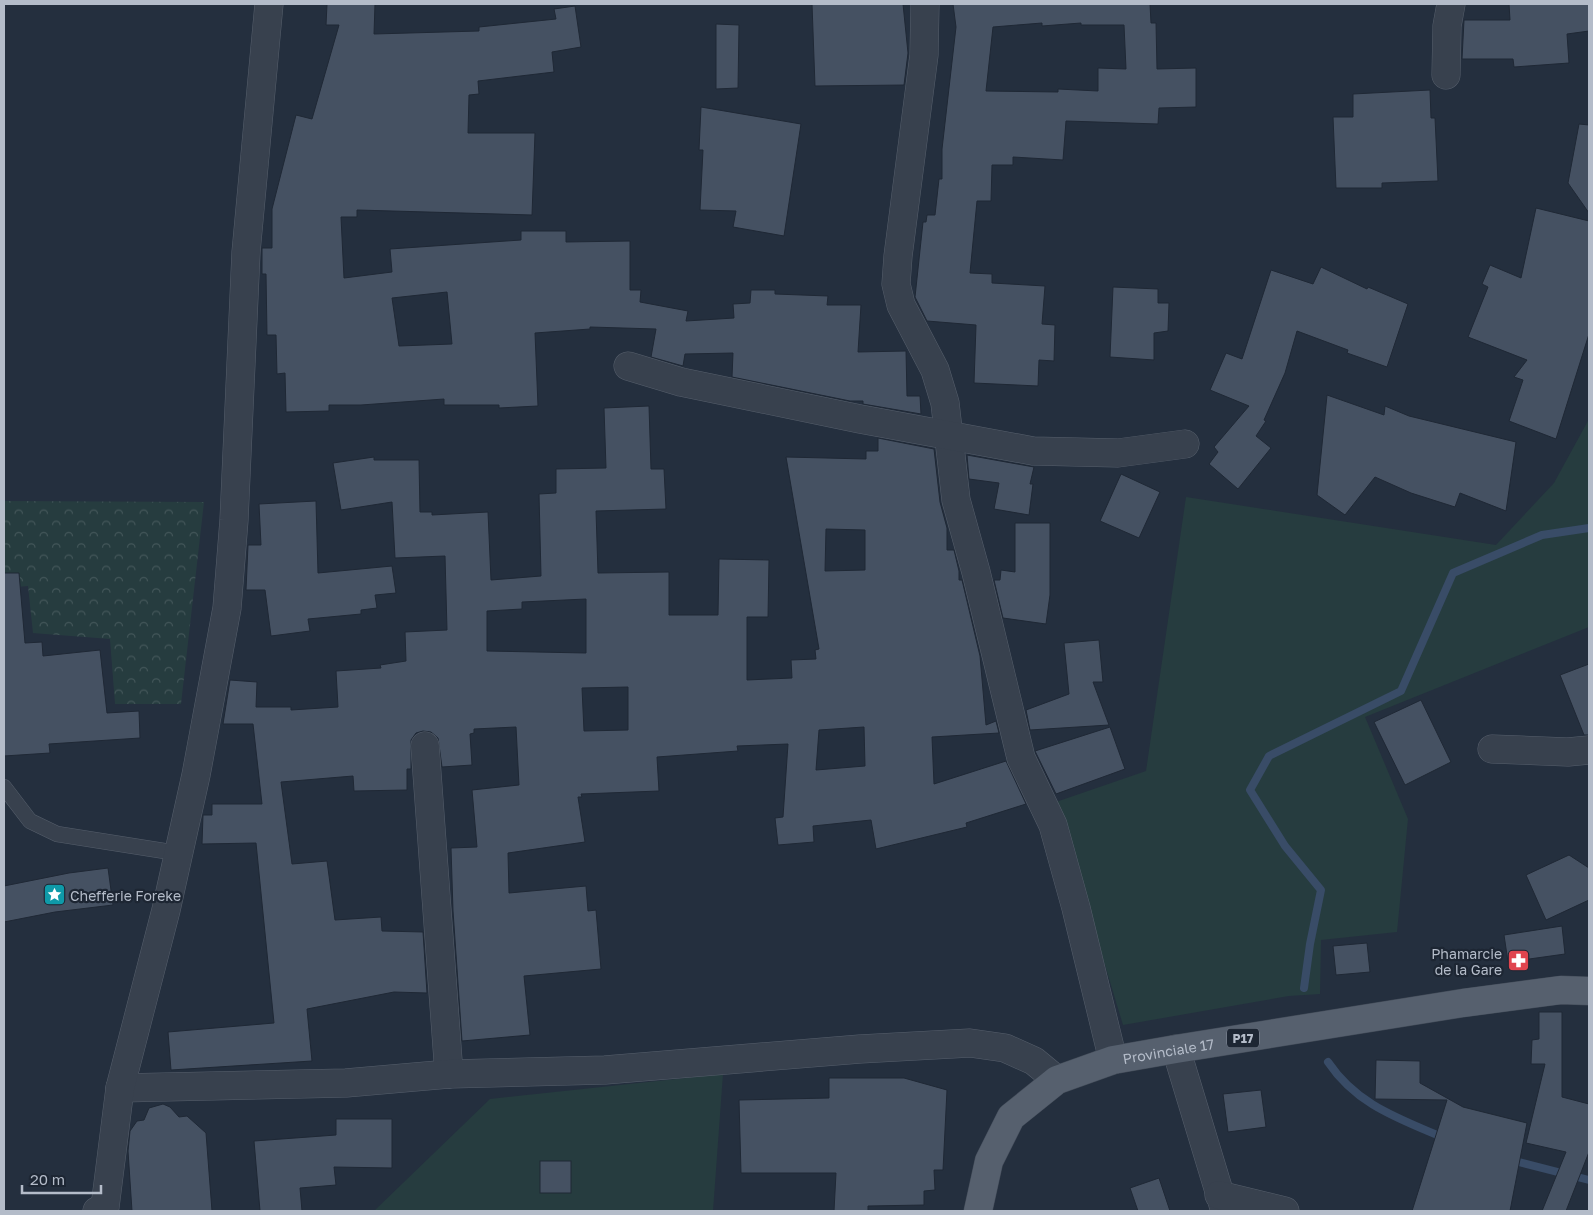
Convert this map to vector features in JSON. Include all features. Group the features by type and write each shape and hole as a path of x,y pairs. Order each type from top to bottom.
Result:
{"main road":[{"name":"Provinciale 17","path":"978,1211 989,1161 1011,1117 1057,1080 1113,1060 1176,1049 1463,1003 1561,990 1589,990"}],"street":[{"path":"102,1210 120,1088 166,910 177,853 196,775 227,608 234,520 246,252 270,4"},
{"path":"925,4 924,55 896,284 901,305 935,370 945,403 956,500 976,572 1021,758 1053,825 1076,908 1113,1060"},
{"path":"1446,76 1447,26 1450,4"},
{"path":"628,366 681,382 860,419 1033,451 1118,453 1185,444"},
{"path":"425,746 449,1074"},
{"path":"1492,750 1568,752 1589,750"},
{"path":"120,1088 346,1084 449,1074 605,1070 860,1049 970,1043 1005,1048 1034,1061 1057,1080"},
{"path":"1176,1049 1234,1204 1285,1211"}],"lane":[{"path":"4,787 30,821 58,834 177,853"}],"green space":[{"path":"1589,419 1589,627 1365,717 1408,819 1397,932 1321,940 1320,994 1289,996 1123,1025 1056,802 1146,771 1186,497 1496,545 1554,483"},
{"path":"4,501 204,502 181,704 115,704 110,639 33,633 28,586 4,588"},
{"path":"723,1074 713,1211 374,1211 490,1099"}],"building":[{"path":"327,4 375,4 374,34 479,31 479,27 556,19 554,9 575,6 581,47 552,52 554,72 478,81 479,94 469,95 468,133 535,133 532,215 357,210 357,217 341,217 344,278 392,272 390,249 521,240 521,231 566,231 566,242 630,241 630,290 641,290 640,302 688,311 686,321 734,318 733,304 750,303 751,290 775,290 775,294 828,296 827,305 861,305 858,352 906,351 907,396 920,396 921,414 863,404 863,401 850,401 732,377 733,353 685,354 683,366 651,357 656,329 590,327 590,329 535,333 538,406 499,408 499,405 444,405 444,399 361,405 329,405 329,411 286,412 285,373 277,374 276,335 267,335 266,274 262,274 262,248 272,248 272,209 296,115 312,119 339,25 326,25","holes":["447,292 452,344 399,346 392,298"]},
{"path":"812,4 903,4 908,53 904,85 815,86"},
{"path":"953,4 1150,4 1151,23 1156,23 1157,69 1196,68 1196,107 1159,108 1158,124 1066,121 1063,160 1013,157 1013,165 992,165 991,201 977,201 970,273 992,274 992,283 1045,286 1042,324 1055,325 1054,361 1039,360 1038,386 974,383 976,325 927,321 915,297 923,222 926,222 927,215 935,215 939,179 942,179 942,149 956,27","holes":["1042,23 1042,26 1081,23 1081,25 1124,25 1126,69 1098,68 1098,91 1058,89 1058,92 986,91 993,27"]},
{"path":"1509,4 1589,4 1589,31 1567,34 1569,63 1514,67 1513,59 1462,59 1464,20 1510,20"},
{"path":"716,24 739,25 738,88 716,89"},
{"path":"1430,90 1431,118 1435,118 1438,181 1382,183 1382,188 1336,188 1333,117 1353,117 1353,94"},
{"path":"701,107 801,124 784,236 733,227 736,211 700,210 703,150 699,150"},
{"path":"1579,124 1589,125 1589,213 1568,183"},
{"path":"1536,208 1589,221 1589,334 1556,439 1509,421 1523,380 1514,377 1527,360 1468,337 1488,287 1482,284 1490,265 1521,278"},
{"path":"1321,267 1367,289 1368,287 1408,304 1387,367 1347,353 1348,350 1297,331 1285,373 1264,420 1266,421 1256,436 1271,448 1238,489 1209,464 1218,452 1214,447 1249,406 1210,390 1226,353 1242,359 1271,270 1313,284"},
{"path":"1113,287 1158,289 1158,303 1169,303 1168,331 1154,333 1154,360 1110,357"},
{"path":"1327,395 1384,415 1385,406 1409,416 1516,442 1506,511 1460,493 1455,507 1411,493 1375,477 1345,515 1317,495"},
{"path":"649,406 651,469 664,469 666,509 596,511 598,573 669,572 669,615 718,615 719,559 769,560 768,617 747,617 747,680 792,678 791,660 816,659 815,650 819,649 786,457 866,459 866,451 878,451 878,438 934,449 940,502 947,528 947,550 954,550 959,580 962,580 980,656 986,725 996,721 999,733 932,737 934,784 1006,761 1026,804 966,823 967,827 876,849 871,820 813,826 814,842 778,845 775,818 783,817 788,744 737,746 738,751 657,757 659,791 581,794 582,797 578,797 585,842 508,853 509,893 586,886 588,911 596,910 601,969 524,976 530,1035 462,1041 453,911 451,848 477,847 472,790 519,785 516,727 474,729 474,733 470,734 472,765 442,767 438,738 431,732 423,731 416,733 411,740 411,769 407,769 407,790 354,791 353,776 281,782 292,864 327,861 335,920 381,917 382,931 423,932 427,993 394,992 307,1009 312,1061 171,1070 168,1032 274,1023 256,843 202,844 203,815 212,815 212,804 262,804 253,724 223,724 230,680 257,682 256,707 291,707 291,710 338,707 336,671 381,668 380,665 406,661 405,632 447,630 445,556 395,558 392,502 341,510 333,463 374,457 374,460 419,460 420,512 432,512 432,515 488,512 491,580 541,576 539,494 556,493 556,469 606,468 604,408","holes":["826,529 865,530 865,570 825,571","586,599 586,653 487,651 487,611 522,609 522,602","628,687 628,730 584,731 582,688","864,727 865,766 816,770 819,730"]},
{"path":"967,455 1034,467 1030,484 1033,484 1029,515 994,509 999,483 969,479"},
{"path":"1121,474 1160,492 1139,538 1100,521"},
{"path":"316,501 318,573 392,566 396,593 375,595 377,608 361,610 361,614 308,619 310,631 271,636 265,590 246,590 248,545 261,545 259,504"},
{"path":"1015,523 1050,523 1050,595 1046,624 1003,618 994,580 1000,580 1001,570 1015,572"},
{"path":"4,573 19,573 25,643 42,642 43,656 100,650 107,713 139,711 140,738 49,744 50,753 4,756"},
{"path":"1099,640 1103,682 1093,682 1109,725 1030,730 1026,710 1069,694 1064,643"},
{"path":"1589,664 1589,735 1584,735 1560,675"},
{"path":"1421,700 1451,762 1405,785 1374,722"},
{"path":"1110,727 1125,769 1056,794 1035,751"},
{"path":"1569,855 1589,868 1589,900 1546,920 1526,875"},
{"path":"108,868 113,905 55,912 4,922 4,886 69,873"},
{"path":"1562,926 1565,954 1508,962 1504,935"},
{"path":"1367,943 1370,972 1336,975 1333,946"},
{"path":"1539,1012 1562,1012 1562,1097 1589,1104 1589,1152 1566,1211 1542,1211 1566,1152 1526,1143 1545,1064 1531,1064 1532,1040 1539,1039"},
{"path":"1376,1060 1420,1061 1420,1083 1463,1107 1527,1123 1510,1211 1412,1211 1447,1100 1375,1099"},
{"path":"829,1078 904,1078 947,1090 943,1170 934,1170 935,1190 924,1191 924,1205 868,1206 868,1211 834,1211 836,1173 741,1173 739,1100 829,1098"},
{"path":"1261,1090 1266,1127 1228,1132 1223,1094"},
{"path":"163,1104 170,1107 179,1117 187,1116 206,1133 212,1211 132,1211 128,1151 130,1131 137,1121 144,1120 149,1108"},
{"path":"336,1119 392,1119 392,1168 334,1167 336,1185 300,1188 302,1211 260,1211 254,1141 336,1135"},
{"path":"540,1161 571,1161 571,1193 540,1193"},
{"path":"1159,1178 1170,1211 1138,1211 1130,1188"}],"waterway":[{"path":"1304,988 1310,944 1321,890 1285,846 1250,790 1269,756 1401,691 1453,573 1542,535 1589,528"},
{"path":"1328,1062 1339,1077 1365,1100 1395,1117 1444,1138"},
{"path":"1511,1160 1589,1180"}],"place":[{"name":"Chefferie Foreke","path":"54,895"},
{"name":"Phamarcie de la Gare","path":"1518,961"}]}
